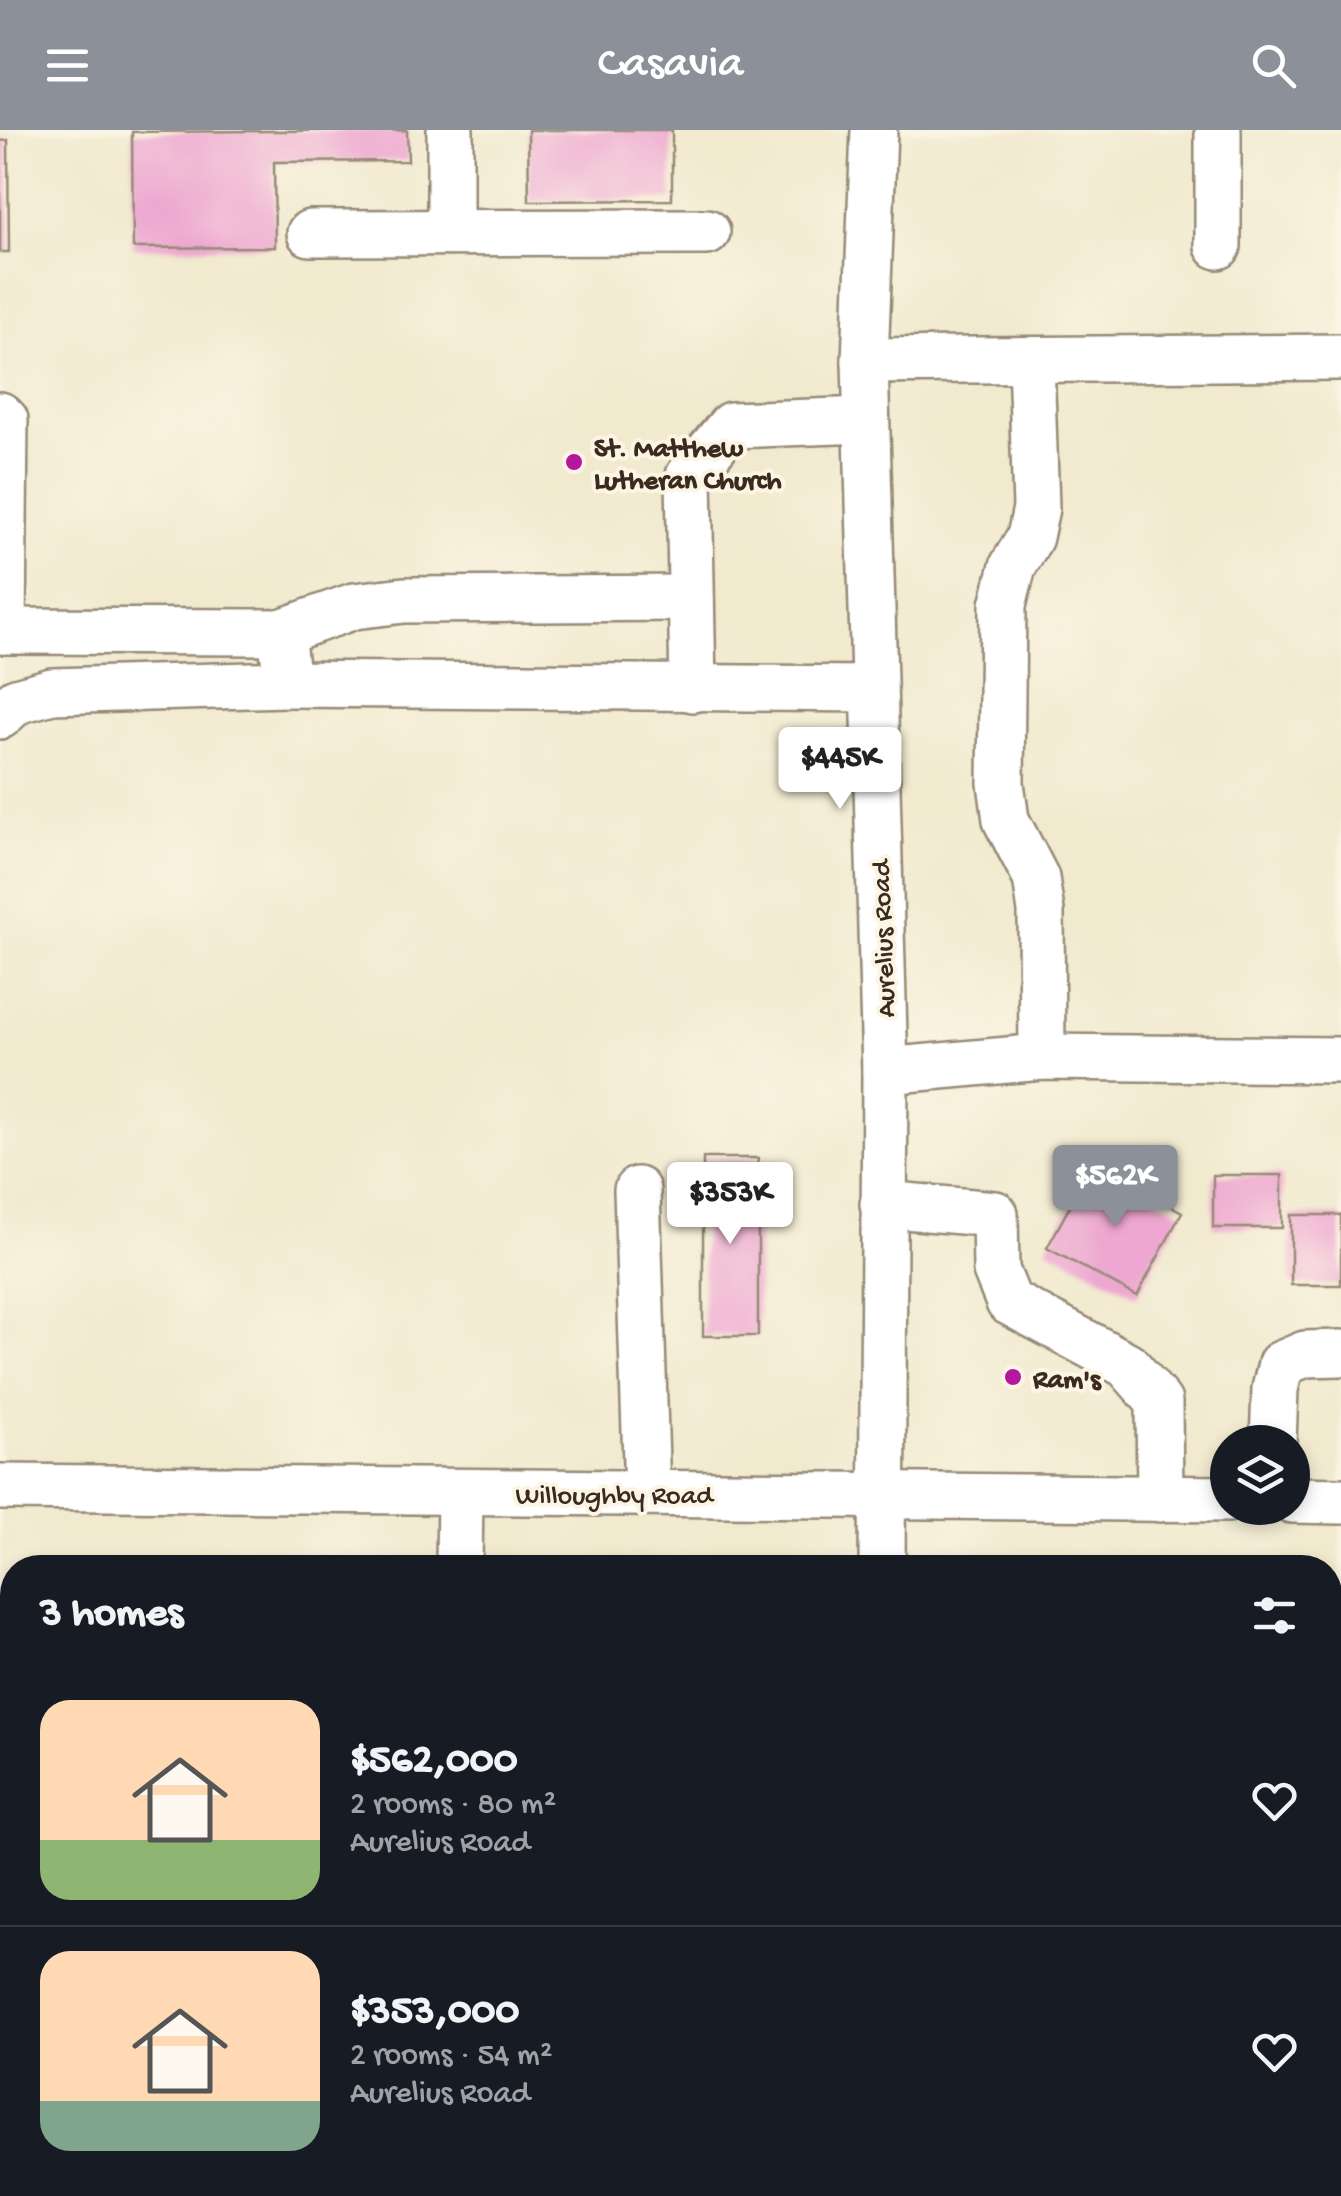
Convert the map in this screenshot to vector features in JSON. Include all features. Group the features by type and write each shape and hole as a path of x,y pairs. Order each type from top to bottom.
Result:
{"street":[{"path":"450,130 450,232"},
{"name":"Aurelius Road","path":"874,130 865,361 885,1071 882,1555"},
{"path":"1218,130 1218,246"},
{"path":"310,233 707,232"},
{"path":"865,361 1341,357"},
{"path":"1031,360 1036,508 1030,536 1013,566 1003,605 1001,783 1006,820 1036,878 1041,911 1042,1057"},
{"path":"0,415 5,420 17,706 52,691 287,684 874,689"},
{"path":"693,689 688,476 731,425 866,420"},
{"path":"11,631 281,632 354,606 404,600 691,598"},
{"path":"281,632 287,684"},
{"path":"885,1071 1042,1057 1341,1060"},
{"path":"636,1190 647,1493"},
{"path":"884,1204 995,1214 996,1270 1009,1302 1127,1365 1159,1402 1160,1499"},
{"path":"1273,1425 1274,1388 1281,1364 1305,1354 1341,1352"},
{"name":"Willoughby Road","path":"0,1487 1210,1500"},
{"path":"459,1555 460,1492"},
{"path":"1310,1500 1341,1501"}],"building":[{"path":"407,130 408,161 274,162 275,247 133,248 132,132"},
{"path":"528,130 672,130 672,200 529,201"},
{"path":"8,140 9,252 0,252 0,141"},
{"path":"703,1158 758,1158 758,1336 703,1336"},
{"path":"1093,1164 1182,1212 1137,1296 1047,1248"},
{"path":"1213,1175 1282,1175 1282,1228 1213,1228"},
{"path":"1291,1215 1341,1215 1341,1285 1291,1285"}],"place":[{"name":"St. Matthew Lutheran Church","path":"574,462"},
{"name":"Ram's","path":"1013,1377"}]}
